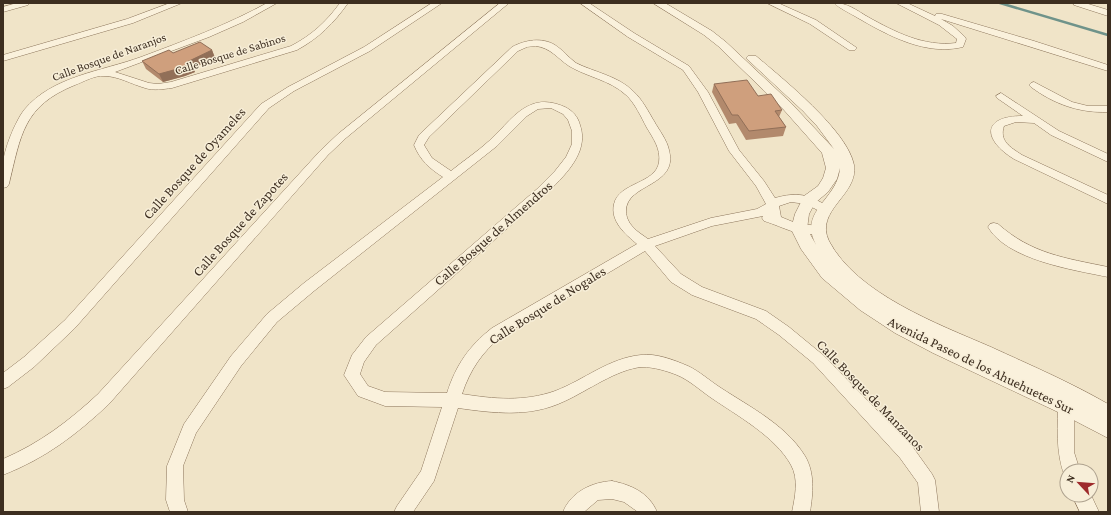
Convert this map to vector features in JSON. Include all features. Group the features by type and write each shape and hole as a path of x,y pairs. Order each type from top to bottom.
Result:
{"street":[{"path":"3,10 25,3"},
{"path":"3,58 130,21 178,3"},
{"name":"Calle Bosque de Naranjos","path":"3,184 6,160 23,120 32,107 47,95 64,86 136,62 240,21 273,3"},
{"name":"Calle Bosque de Sabinos","path":"103,73 119,75 147,86 158,87 172,85 285,52 320,32 344,3"},
{"name":"Calle Bosque de Oyameles","path":"3,382 34,358 70,324 265,106 291,89 367,49 438,3"},
{"name":"Calle Bosque de Zapotes","path":"3,467 21,461 62,436 105,398 324,153 342,136 505,3"},
{"path":"584,3 631,35 686,68 703,92 734,151 760,184 773,206 775,219"},
{"path":"658,3 722,44 787,106 829,152 833,168 830,179 823,188 809,200 802,214 799,229"},
{"path":"672,3 716,29 734,42 800,102 826,128 843,153 847,171 846,178 841,190 823,209 818,219 818,229"},
{"path":"771,3 813,22 852,48"},
{"path":"838,3 900,36 919,43 952,47 960,45 962,39 958,33 900,3"},
{"path":"1077,3 1108,13"},
{"path":"911,8 1024,41 1108,68"},
{"name":"Calle Bosque de Manzanos","path":"452,177 434,166 423,154 419,144 424,135 515,49 525,44 536,43 552,47 572,64 617,84 630,93 660,140 664,151 665,162 661,171 654,178 627,194 620,204 620,216 628,230 646,244 676,278 697,291 761,315 784,331 818,359 906,452 926,480 930,512"},
{"path":"3,54 18,53"},
{"path":"131,80 132,70 136,62"},
{"path":"1034,85 1064,103 1098,110 1108,109"},
{"path":"1001,96 1034,120 1069,141 1108,158"},
{"name":"Calle Bosque de Almendros","path":"179,512 175,500 175,466 190,429 236,361 272,318 309,286 493,144 522,114 536,106 552,105 567,112 573,119 577,131 577,144 570,158 559,174 541,192 371,341 357,360 352,376 363,392 385,399 453,400 493,406 526,406 558,397 620,366 642,361 662,363 684,371 763,425 784,442 799,462 805,487 801,512"},
{"path":"1034,120 1022,118 999,124 996,132 997,139 1004,148 1018,157 1108,200"},
{"path":"760,184 785,199 796,198 809,200 823,209"},
{"name":"Calle Bosque de Nogales","path":"403,512 428,475 458,383 467,365 482,344 497,332 646,244 689,228 759,213 773,206 778,201 785,199"},
{"name":"Calle Bosque de Nogales","path":"740,216 775,219 786,225 799,229 818,229"},
{"path":"994,227 1003,237 1019,248 1036,256 1108,272"},
{"name":"Avenida Paseo de los Ahuehuetes Sur","path":"799,229 807,245 828,274 850,294 883,317 920,338 1108,414"},
{"name":"Avenida Paseo de los Ahuehuetes Sur","path":"818,229 822,243 841,269 891,308 1066,398 1108,429"},
{"path":"1066,398 1066,452 1069,463"},
{"path":"572,512 589,495 610,488 633,496 648,512"},
{"path":"1085,503 1090,512"}],"building":[{"path":"200,42 212,50 187,62 191,64 181,68 159,74 142,61 169,50 173,53"},
{"path":"747,80 758,96 771,94 782,110 775,111 786,127 749,131 738,115 732,115 714,84"}],"waterway":[{"path":"1000,3 1108,35"}]}
